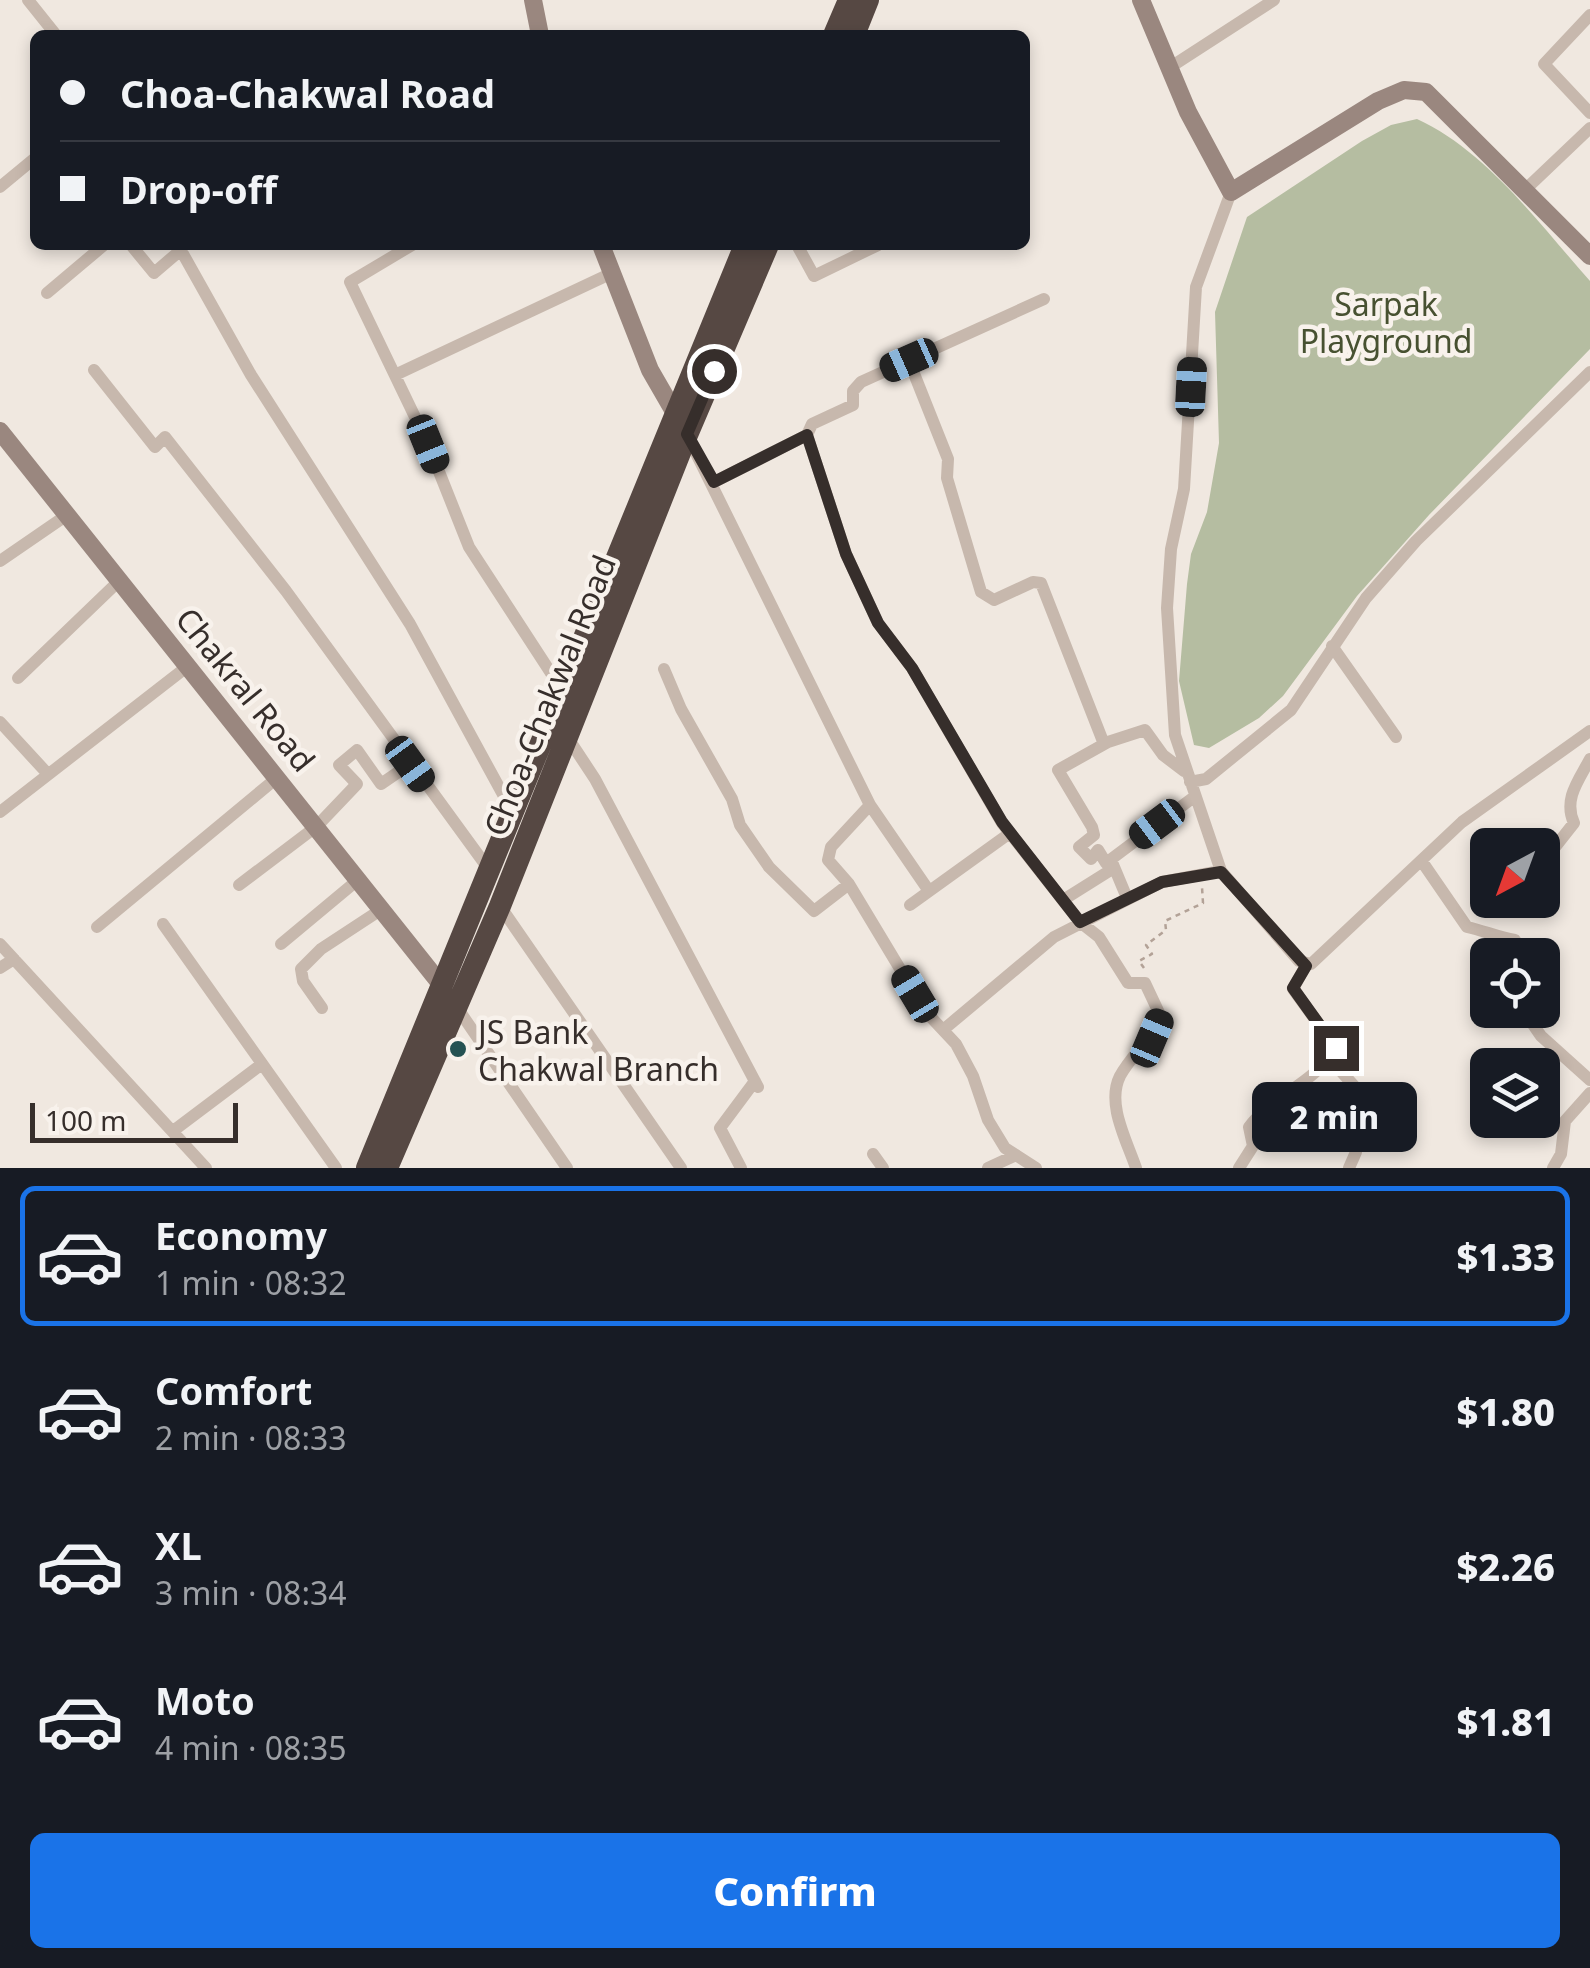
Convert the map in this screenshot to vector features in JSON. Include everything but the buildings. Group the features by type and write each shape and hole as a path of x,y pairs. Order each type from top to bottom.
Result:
{"highway":[{"path":"836,30 848,0"},
{"path":"856,30 868,0"},
{"path":"366,1168 449,995 490,871 743,250"},
{"name":"Choa-Chakwal Road","path":"387,1168 449,995 500,906 687,434 766,250"}],"street":[{"path":"28,0 52,30"},
{"path":"533,0 539,30"},
{"path":"1141,0 1231,192"},
{"path":"1170,68 1274,0"},
{"path":"1590,15 1544,64 1590,114"},
{"path":"1306,966 1221,872 1175,735 1167,608 1171,549 1184,489 1196,286 1231,192 1378,101 1404,90 1426,92 1590,256"},
{"path":"1526,189 1590,128"},
{"path":"0,187 30,162"},
{"path":"47,294 98,250"},
{"path":"135,250 154,273 177,250"},
{"path":"182,250 251,374 410,624 513,813"},
{"path":"404,250 350,282 395,375 468,547 562,690"},
{"path":"603,250 650,370 714,482 870,804 929,891"},
{"path":"800,250 814,276 868,250"},
{"path":"395,375 612,273"},
{"path":"714,482 807,435 812,424 853,405 856,386 1044,298"},
{"path":"909,360 948,459 947,478 982,592 994,600 1032,582 1040,584 1104,744"},
{"path":"94,370 154,447 165,437 286,591 490,871"},
{"path":"1127,898 1112,864 1098,850 1091,859 1079,847 1094,835 1092,827 1058,770 1104,744 1145,730 1187,776 1206,779 1291,710 1332,646 1416,541 1590,372"},
{"name":"Chakral Road","path":"0,431 449,995"},
{"path":"807,435 846,554 878,623 912,668 1010,833 1080,922 1099,937 1128,982 1145,983 1161,1017 1152,1038 1119,1077 1116,1116 1136,1168"},
{"path":"0,561 67,515"},
{"path":"18,678 120,580"},
{"path":"1332,646 1396,737"},
{"path":"0,812 46,772 188,666"},
{"path":"664,668 681,709 732,799 740,825 769,867 814,910 849,884"},
{"path":"0,722 46,772"},
{"path":"1238,1168 1253,1146 1249,1127 1263,1109 1304,1084 1336,1048 1333,1038 1293,988 1306,966 1484,804 1590,731"},
{"path":"568,738 595,779 757,1084 720,1128 741,1168"},
{"path":"238,885 317,826 357,784 339,765 357,750 381,784 410,764"},
{"path":"1560,841 1574,823 1569,812 1572,793 1590,759"},
{"path":"96,927 278,777"},
{"path":"1063,900 1194,797"},
{"path":"870,804 828,854 926,1012 944,1030 973,1076 988,1120 1005,1148 1036,1168"},
{"path":"910,905 1010,833"},
{"path":"1423,863 1467,927 1485,930 1496,938"},
{"path":"944,1030 1054,937 1080,922 1162,882 1221,872"},
{"path":"282,944 358,879"},
{"path":"500,906 681,1168"},
{"path":"322,1008 303,982 300,970 321,949 382,908"},
{"path":"163,924 336,1168"},
{"path":"0,944 206,1168"},
{"path":"0,968 14,959"},
{"path":"449,995 567,1168"},
{"path":"1536,1028 1590,1080"},
{"path":"1330,1059 1364,1097 1356,1152 1348,1168"},
{"path":"173,1131 262,1064"},
{"path":"1553,1168 1561,1154 1564,1121 1590,1093"},
{"path":"873,1154 882,1168"},
{"path":"988,1168 1016,1155"}],"path":[{"path":"1145,983 1147,974 1139,962 1152,954 1146,945 1166,930 1165,922 1203,903 1200,875"}],"green space":[{"name":"Sarpak Playground","path":"1417,119 1467,150 1489,170 1590,281 1590,349 1429,515 1357,596 1283,696 1259,718 1209,748 1194,745 1179,681 1187,584 1191,554 1207,512 1219,443 1215,312 1247,217 1362,141 1391,125"}],"place":[{"name":"JS Bank Chakwal Branch","path":"458,1049"}],"route":[{"path":"714,371 687,434 714,482 807,435 846,554 878,623 912,668 1002,822 1080,922 1162,882 1221,872 1306,966 1293,988 1333,1038 1336,1048"}]}
